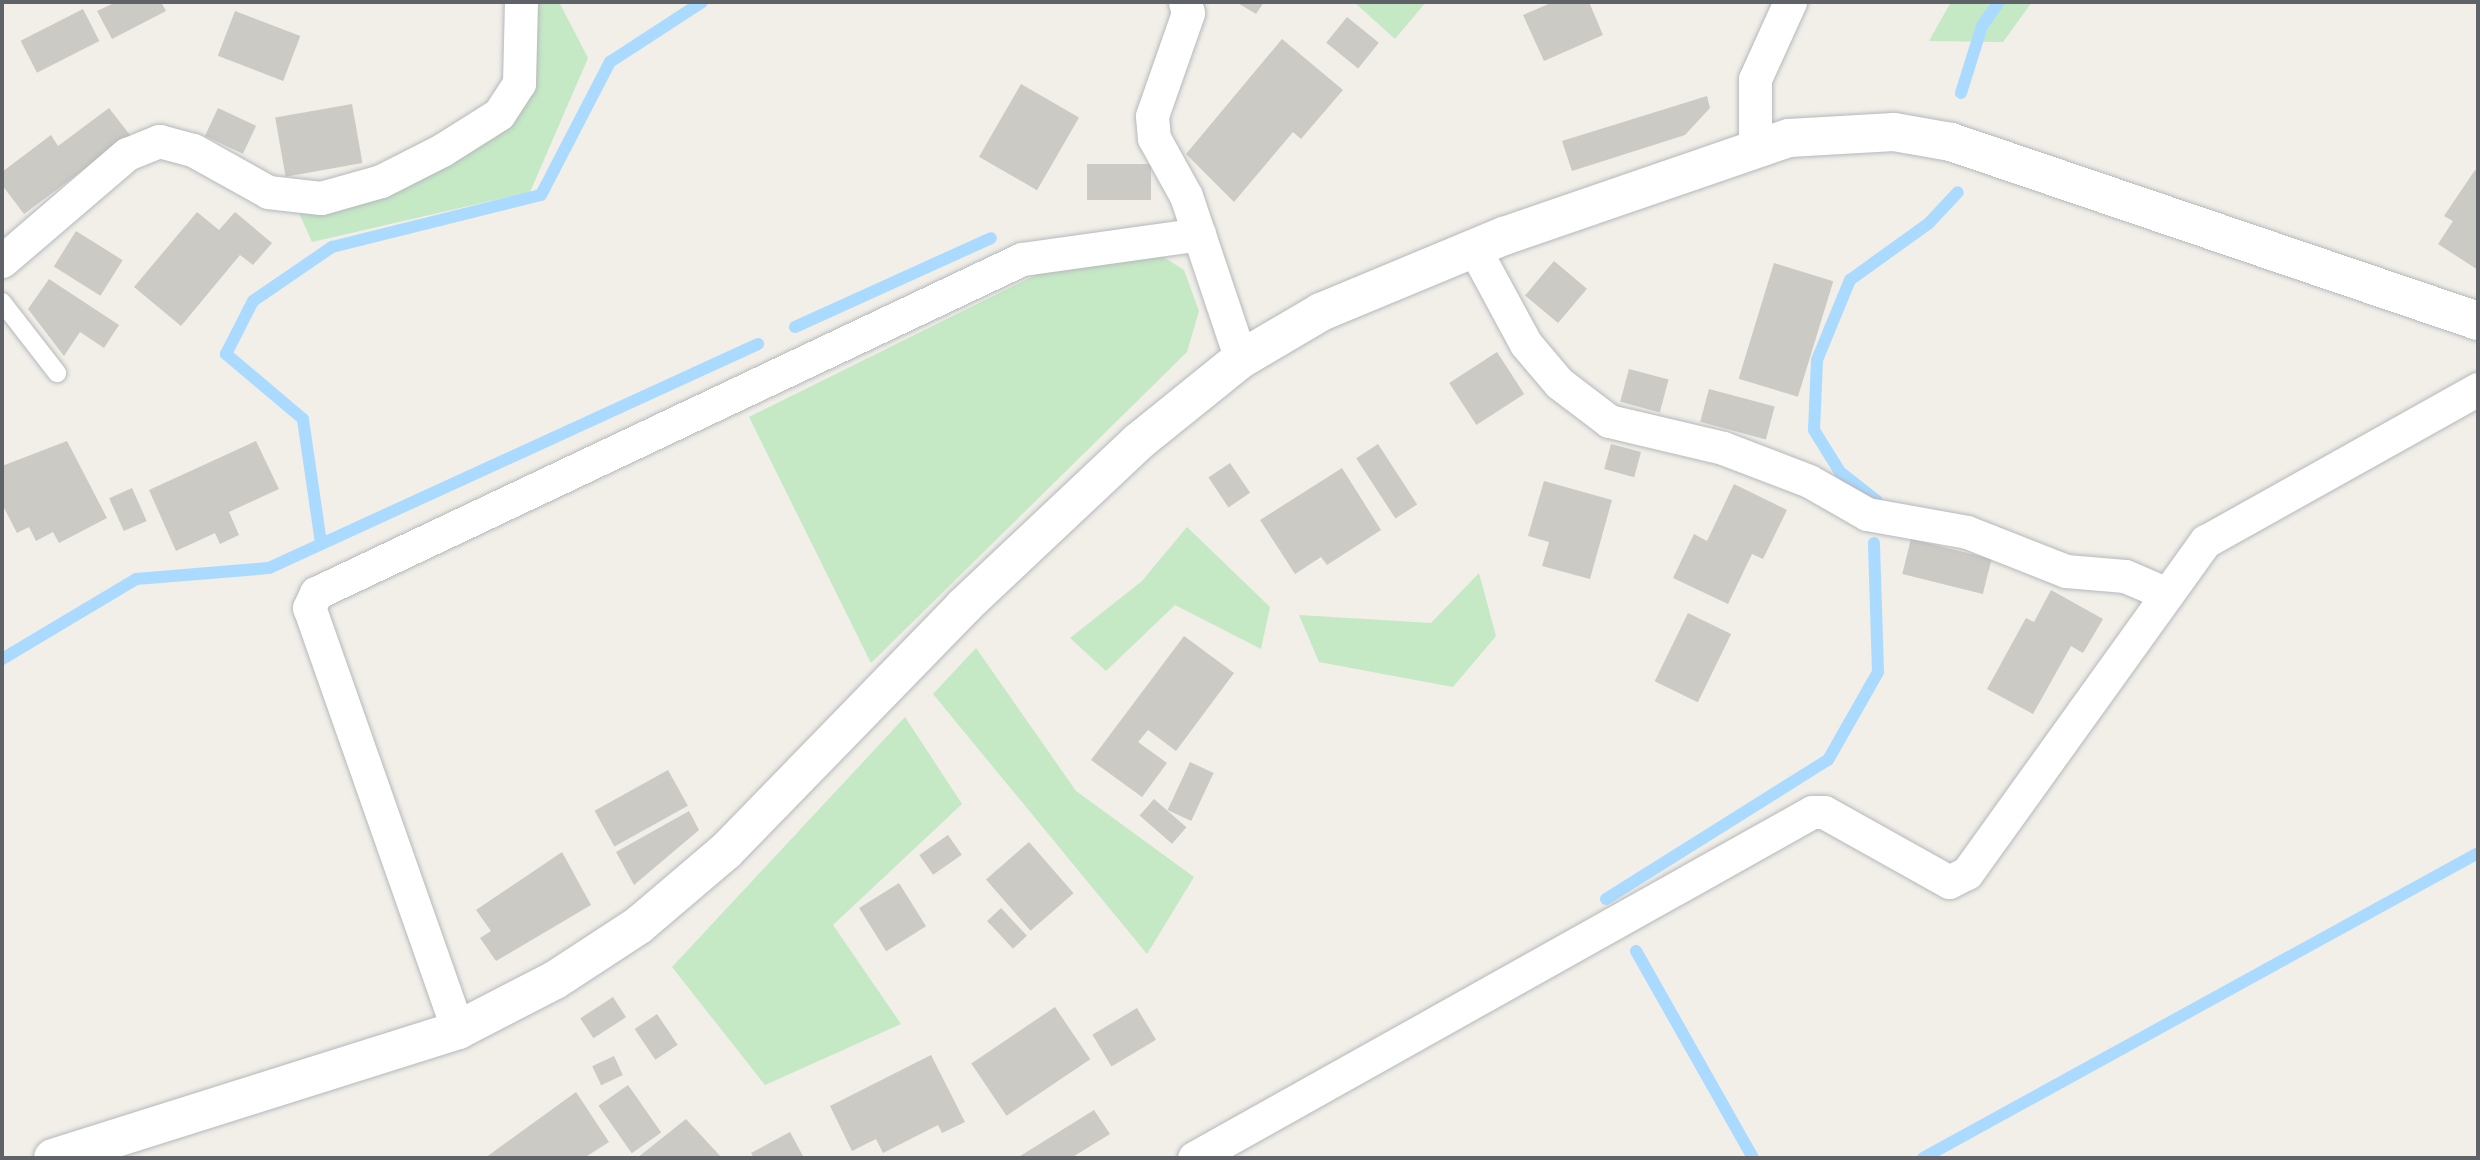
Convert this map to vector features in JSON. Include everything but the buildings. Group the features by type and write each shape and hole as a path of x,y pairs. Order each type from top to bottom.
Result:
{"street":[{"path":"4,250 127,154 159,141 193,149 268,192 321,198 381,181 499,114 519,83 521,2"},
{"path":"1185,2 1188,13 1152,116 1154,138 1186,195 1233,318 1241,359"},
{"path":"1755,149 1755,79 1790,2"},
{"path":"54,1158 458,1030 555,980 639,925 726,851 964,606 1138,442 1241,359 1321,312 1474,248 1755,149 1832,132 1894,132 1951,142 2478,321"},
{"path":"458,1030 309,608 316,593 1022,259 1199,234"},
{"path":"1474,248 1526,344 1559,383 1609,421 1723,448 1809,481 1867,514 1967,532 2066,571 2125,576 2167,594"},
{"path":"1194,1158 1812,812 1824,812 1949,882 1967,873 2206,541 2478,389"}],"lane":[{"path":"2,302 57,373"}],"green space":[{"path":"540,2 559,2 588,58 530,192 312,242 298,211 509,127"},
{"path":"1354,2 1426,2 1395,39"},
{"path":"1951,2 2032,2 2003,42 1929,41"},
{"path":"1157,253 1184,270 1199,311 1187,352 871,663 749,417 1044,271"},
{"path":"1187,527 1270,607 1261,649 1175,605 1106,671 1070,638 1142,581"},
{"path":"1479,573 1496,636 1453,687 1319,662 1299,615 1431,623"},
{"path":"976,648 1076,791 1194,877 1147,954 933,694"},
{"path":"905,717 962,804 833,925 901,1024 765,1085 672,967"}],"waterway":[{"path":"321,543 303,419 226,354 253,301 332,247 541,195 610,62 702,2"},
{"path":"1961,93 1982,26 1999,2"},
{"path":"1877,501 1840,472 1814,430 1817,360 1850,280 1929,223 1958,192"},
{"path":"795,327 991,238"},
{"path":"2,659 136,579 269,568 758,344"},
{"path":"1606,899 1828,760 1878,672 1874,543"},
{"path":"1923,1158 2478,853"},
{"path":"1636,951 1753,1158"}]}
